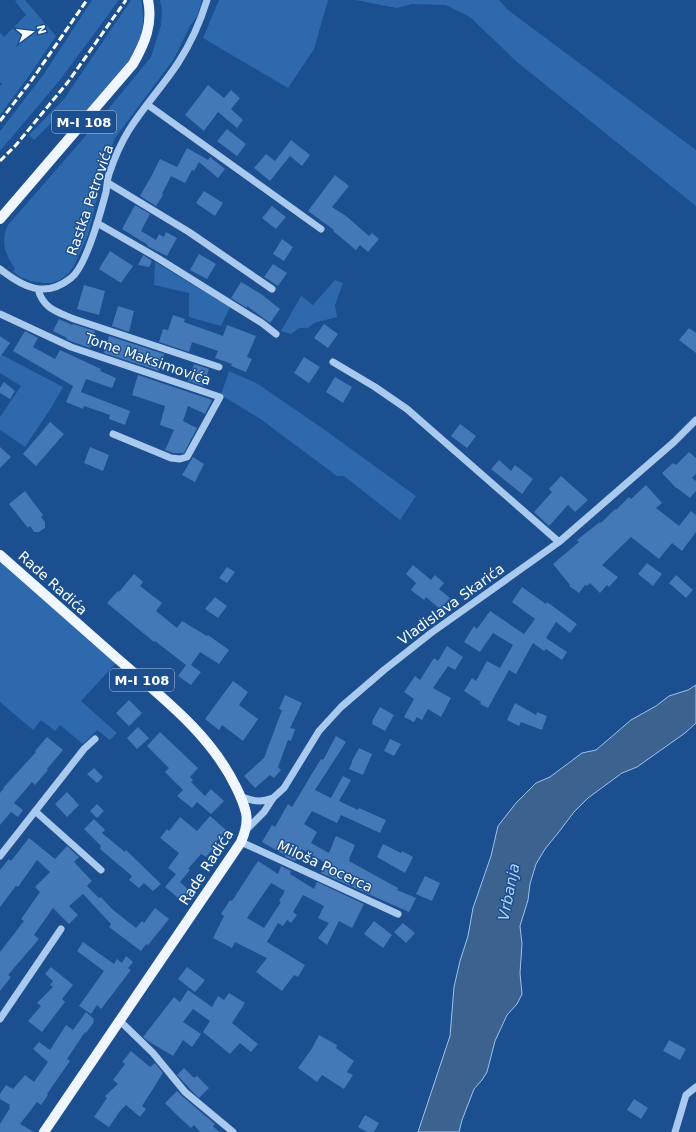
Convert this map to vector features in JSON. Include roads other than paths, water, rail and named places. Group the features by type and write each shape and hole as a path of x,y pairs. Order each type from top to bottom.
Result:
{"main road":[{"name":"M-I 108","path":"0,218 133,64 146,40 150,24 148,0"},
{"name":"Rade Radića","path":"0,554 189,723 219,759 240,796 246,812 246,831 242,842 119,1020 44,1132"}],"street":[{"name":"Rastka Petrovića","path":"0,269 15,281 27,287 38,289 48,289 57,286 71,278 77,272 82,264 97,223 109,175 129,130 178,63 199,25 207,0"},
{"path":"148,105 321,229"},
{"path":"108,183 189,232 272,289"},
{"path":"97,223 262,323 276,334"},
{"path":"38,289 41,300 44,303 74,319 219,367"},
{"name":"Tome Maksimovića","path":"0,314 71,347 220,397 187,457 180,460 171,458 113,434"},
{"path":"333,362 375,386 407,409 559,542"},
{"name":"Vladislava Skarića","path":"246,831 264,812 273,798 284,788 319,731 341,707 384,670 431,633 559,542 674,442 696,420"},
{"path":"0,856 84,749 95,739"},
{"path":"240,796 260,802 273,798"},
{"path":"35,811 101,870"},
{"name":"Miloša Pocerca","path":"242,842 398,914"},
{"path":"0,1019 61,929"},
{"path":"119,1020 153,1053 186,1092 233,1132"},
{"path":"675,1132 686,1095 696,1086"}],"water":[{"name":"Vrbanja","path":"696,685 696,723 685,733 637,767 622,773 588,798 574,812 545,849 536,864 530,884 528,900 520,926 522,944 520,973 522,994 517,1004 507,1015 495,1041 487,1072 474,1089 459,1132 418,1132 450,1036 454,987 468,936 473,908 491,856 498,826 516,803 536,783 550,777 582,753 596,750 631,720 656,706 669,696 688,690"}],"railway":[{"path":"0,121 31,81 87,0"},
{"path":"0,161 16,145 68,82 126,0"}]}
